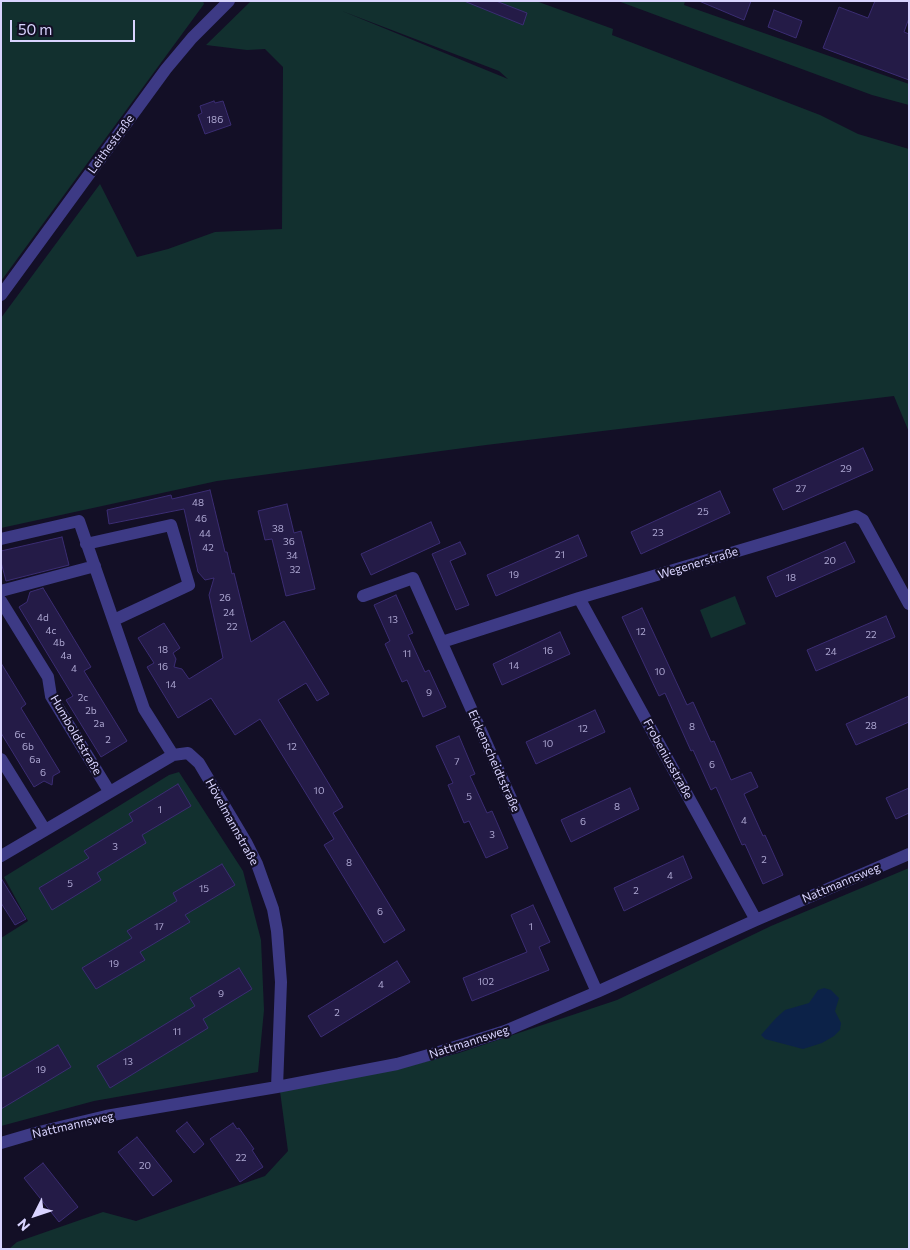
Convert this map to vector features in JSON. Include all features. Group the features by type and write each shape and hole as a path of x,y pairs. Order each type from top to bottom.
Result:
{"street":[{"name":"Leithestraße","path":"1,295 166,69 192,38 229,1"},
{"name":"Wegenerstraße","path":"442,642 579,598 856,516 863,520 909,604"},
{"path":"1,539 79,521 144,709 172,755 1,856"},
{"path":"86,544 171,525 189,585 114,620"},
{"path":"1,590 95,566"},
{"name":"Eickenscheidtstraße","path":"363,596 413,578 597,992"},
{"name":"Frobeniusstraße","path":"579,598 756,920"},
{"name":"Humboldtstraße","path":"1,601 48,676 51,696 109,791"},
{"name":"Hövelmannstraße","path":"172,755 188,753 199,763 257,864 272,909 277,931 281,982 277,1087"},
{"path":"1,759 44,830"},
{"name":"Nattmannsweg","path":"1,1143 106,1116 277,1087 397,1064 439,1052 505,1030 597,992 756,920 909,854"}],"green space":[{"path":"1,1 203,1 204,4 1,281"},
{"path":"251,1 536,1 613,29 612,35 820,115 858,134 909,149 909,432 894,396 486,445 217,481 1,528 1,318 100,184 137,257 168,249 215,232 282,229 283,67 265,49 247,50 206,45","holes":["342,11 499,71 508,79"]},
{"path":"618,1 685,1 684,5 909,84 909,105 872,95"},
{"path":"735,596 746,624 711,638 700,610"},
{"path":"179,772 243,871 261,940 264,1010 258,1072 94,1101 1,1126 1,938 28,921 4,877 169,775"},
{"path":"909,868 909,1249 9,1249 17,1242 103,1212 136,1221 265,1176 288,1151 280,1091 397,1069 459,1053 617,1000 771,926"}],"water":[{"path":"824,988 831,990 839,998 835,1011 841,1023 840,1030 834,1036 822,1043 803,1049 765,1039 761,1035 785,1010 809,1003 818,990"}],"building":[{"path":"464,1 496,1 527,13 523,25"},
{"path":"699,1 751,1 744,20"},
{"path":"875,1 909,1 909,18 904,32 909,34 909,80 823,48 839,7 868,18"},
{"path":"774,10 802,21 796,38 768,27"},
{"path":"214,101 215,103 223,101 231,125 205,134 198,115 202,113 200,106"},
{"path":"863,448 873,470 783,510 773,489"},
{"path":"210,490 225,552 227,552 232,574 234,573 251,642 284,621 329,694 317,701 306,683 278,700 343,807 333,813 405,930 384,943 324,845 334,839 260,719 235,735 211,698 178,718 147,667 154,663 138,638 164,623 180,648 173,653 176,659 174,667 182,669 189,679 223,658 209,595 214,578 205,580 198,572 184,509 109,524 107,510 171,495 172,499"},
{"path":"720,491 730,513 641,554 631,532"},
{"path":"287,504 294,533 301,531 315,589 286,596 272,539 265,540 258,511"},
{"path":"431,522 440,543 371,575 361,554"},
{"path":"578,535 587,556 496,596 487,575"},
{"path":"62,537 69,565 6,581 1,562 1,551"},
{"path":"460,542 466,554 450,561 469,605 456,610 432,554"},
{"path":"845,542 855,562 776,597 767,577"},
{"path":"43,588 91,667 84,671 127,741 101,757 66,700 73,696 19,607 27,602 30,592"},
{"path":"396,595 413,633 408,635 425,672 429,670 446,707 423,717 407,680 402,682 385,644 390,641 374,605"},
{"path":"642,608 687,705 693,702 711,742 714,741 731,780 751,772 758,787 744,794 783,875 763,884 745,844 742,845 716,787 711,790 665,693 659,696 622,617"},
{"path":"886,616 895,637 816,671 807,650"},
{"path":"560,632 570,654 502,685 493,664"},
{"path":"1,663 26,704 21,708 60,772 53,776 52,785 44,781 34,787 1,733"},
{"path":"909,696 909,722 856,745 846,724"},
{"path":"595,710 605,732 536,764 526,742"},
{"path":"459,736 475,774 470,776 487,813 492,811 508,848 486,858 469,821 464,823 448,785 453,783 436,746"},
{"path":"178,784 191,806 142,835 146,843 97,873 101,880 52,910 39,888 89,858 84,851 133,821 129,814"},
{"path":"630,788 639,809 571,842 561,820"},
{"path":"909,788 909,813 896,819 886,798"},
{"path":"683,856 692,878 624,911 614,888"},
{"path":"222,864 235,885 185,915 190,922 140,952 145,960 96,989 82,968 132,938 127,931 177,901 173,893"},
{"path":"1,878 26,919 15,925 1,903"},
{"path":"533,905 550,942 539,947 549,970 472,1001 463,978 527,952 511,915"},
{"path":"397,961 410,982 321,1037 308,1016"},
{"path":"239,968 252,989 203,1019 208,1028 110,1088 97,1066 195,1006 190,998"},
{"path":"58,1045 71,1067 1,1109 1,1079"},
{"path":"187,1122 204,1144 194,1153 176,1131"},
{"path":"233,1123 237,1129 239,1128 254,1149 252,1150 263,1167 240,1182 210,1139"},
{"path":"137,1137 172,1181 153,1196 118,1152"},
{"path":"43,1163 78,1207 59,1222 24,1178"}]}
